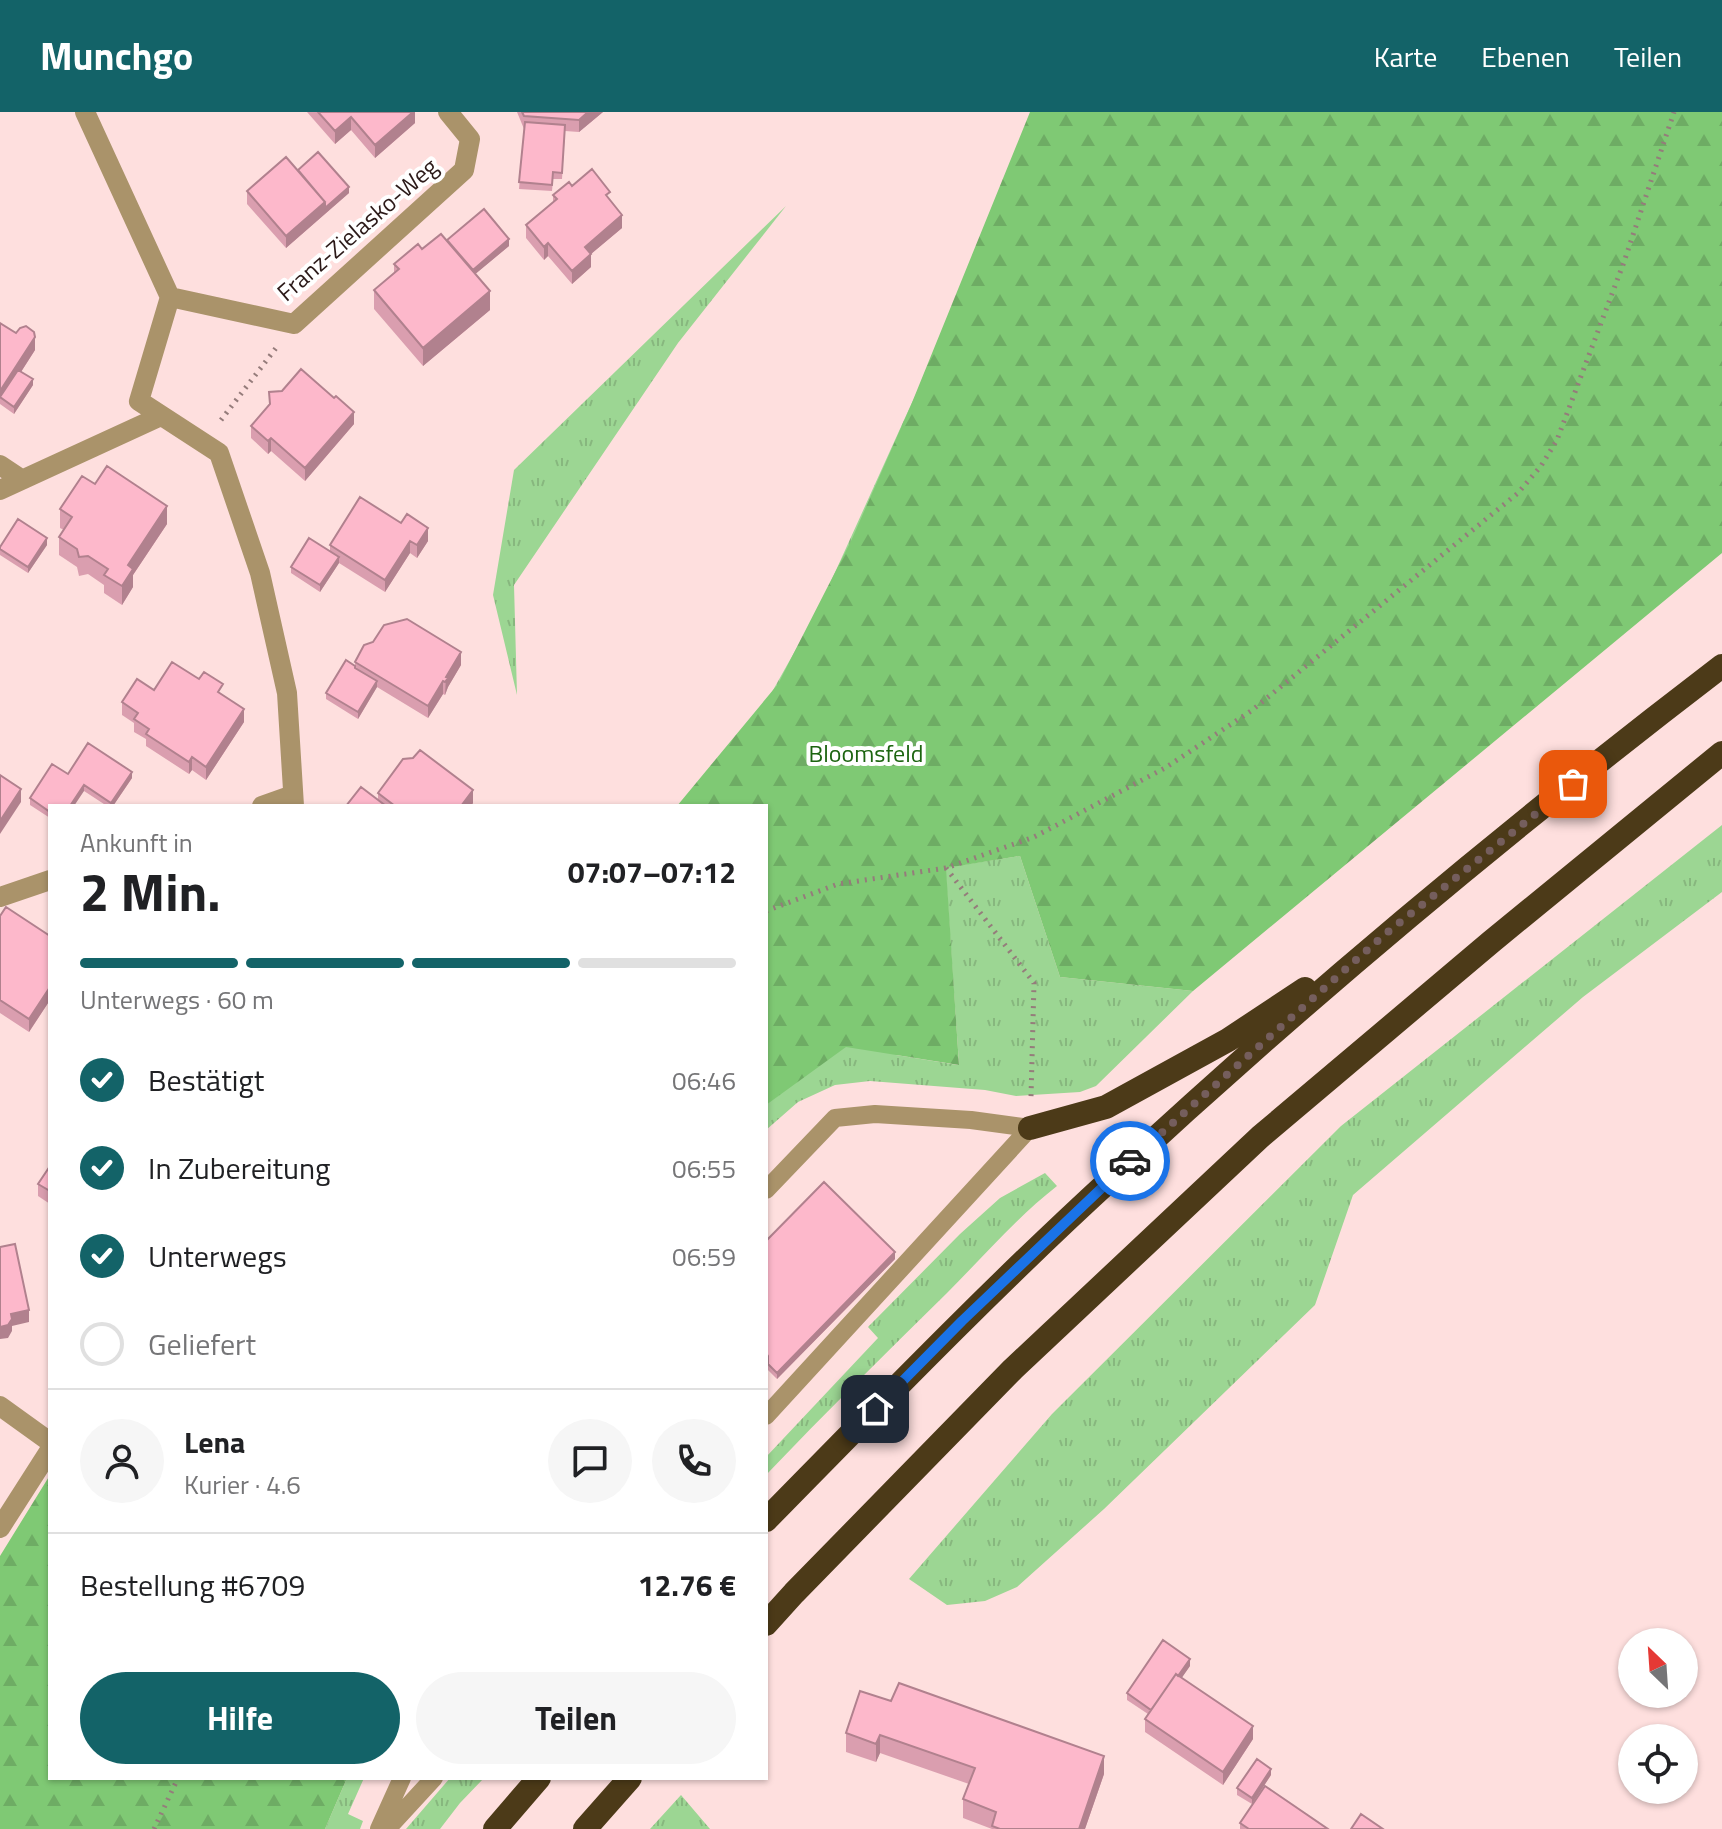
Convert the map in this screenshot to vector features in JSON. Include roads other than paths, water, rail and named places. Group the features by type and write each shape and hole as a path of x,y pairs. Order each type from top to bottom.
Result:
{"highway":[{"path":"768,1518 962,1321 1206,1092 1383,936 1722,666"},
{"path":"768,1622 1013,1369 1260,1137 1722,753"},
{"path":"1030,1128 1106,1107 1228,1040 1383,936"},
{"path":"495,1829 537,1780"},
{"path":"585,1829 628,1780"}],"street":[{"path":"85,112 170,297 139,401 219,453 260,573 287,693 294,800 273,804"},
{"name":"Franz-Zielasko-Weg","path":"170,297 294,324 464,170 470,139 448,112"},
{"path":"0,490 161,416"},
{"path":"0,465 21,479"},
{"path":"0,897 48,881"},
{"path":"0,1406 48,1441"},
{"path":"0,1528 48,1453"}],"lane":[{"path":"768,1188 835,1118 875,1114 971,1120 1030,1128"},
{"path":"768,1414 1030,1128"},
{"path":"379,1829 401,1780"},
{"path":"387,1829 432,1780"}],"park label":[{"name":"Bloomsfeld","path":"866,753"}]}
